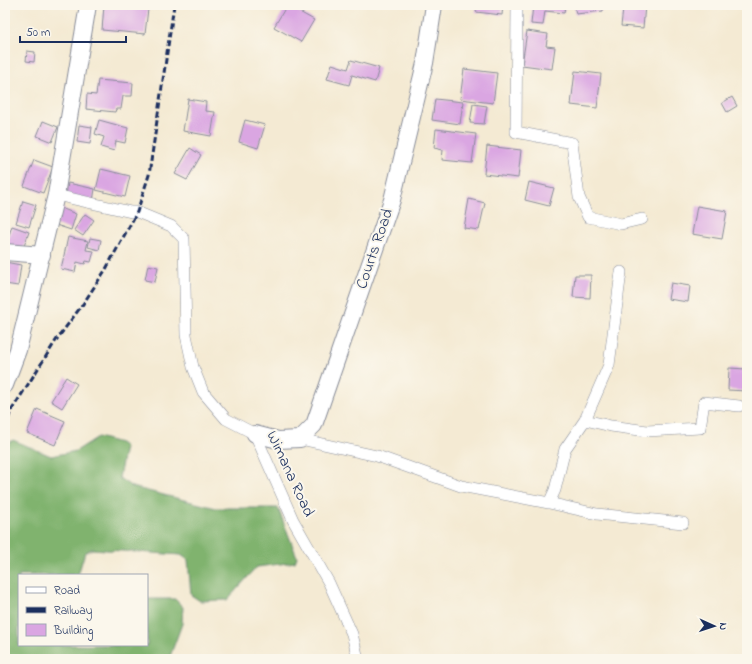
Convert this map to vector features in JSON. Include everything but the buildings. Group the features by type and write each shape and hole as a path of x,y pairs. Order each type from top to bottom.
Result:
{"street":[{"path":"5,385 18,350 56,195 88,5"},
{"name":"Courts Road","path":"300,439 314,425 392,200 425,63 434,5"},
{"path":"517,5 516,132 572,143 579,197 588,217 621,224 642,219"},
{"name":"Wimana Road","path":"56,195 131,212 137,212 171,226 184,239 186,335 192,367 203,392 226,419 255,434 293,520 329,583 352,634 358,659"},
{"path":"5,252 42,255"},
{"path":"549,502 555,490 565,449 585,420 609,365 621,272"},
{"path":"585,420 611,426 647,431 700,428 704,402 739,406"},
{"path":"255,434 278,440 300,439 377,456 462,486 549,502 598,514 683,523"}],"green space":[{"path":"98,437 120,443 125,447 119,478 132,487 216,508 278,508 297,557 295,562 257,567 227,600 200,601 191,595 188,560 181,555 92,549 85,552 78,574 18,574 18,646 148,646 148,599 175,599 183,607 182,624 169,659 5,659 5,446 13,440 51,456 76,451"}],"railway":[{"path":"5,428 11,411 57,339 83,304 106,269 137,212 149,175 174,5"}]}
